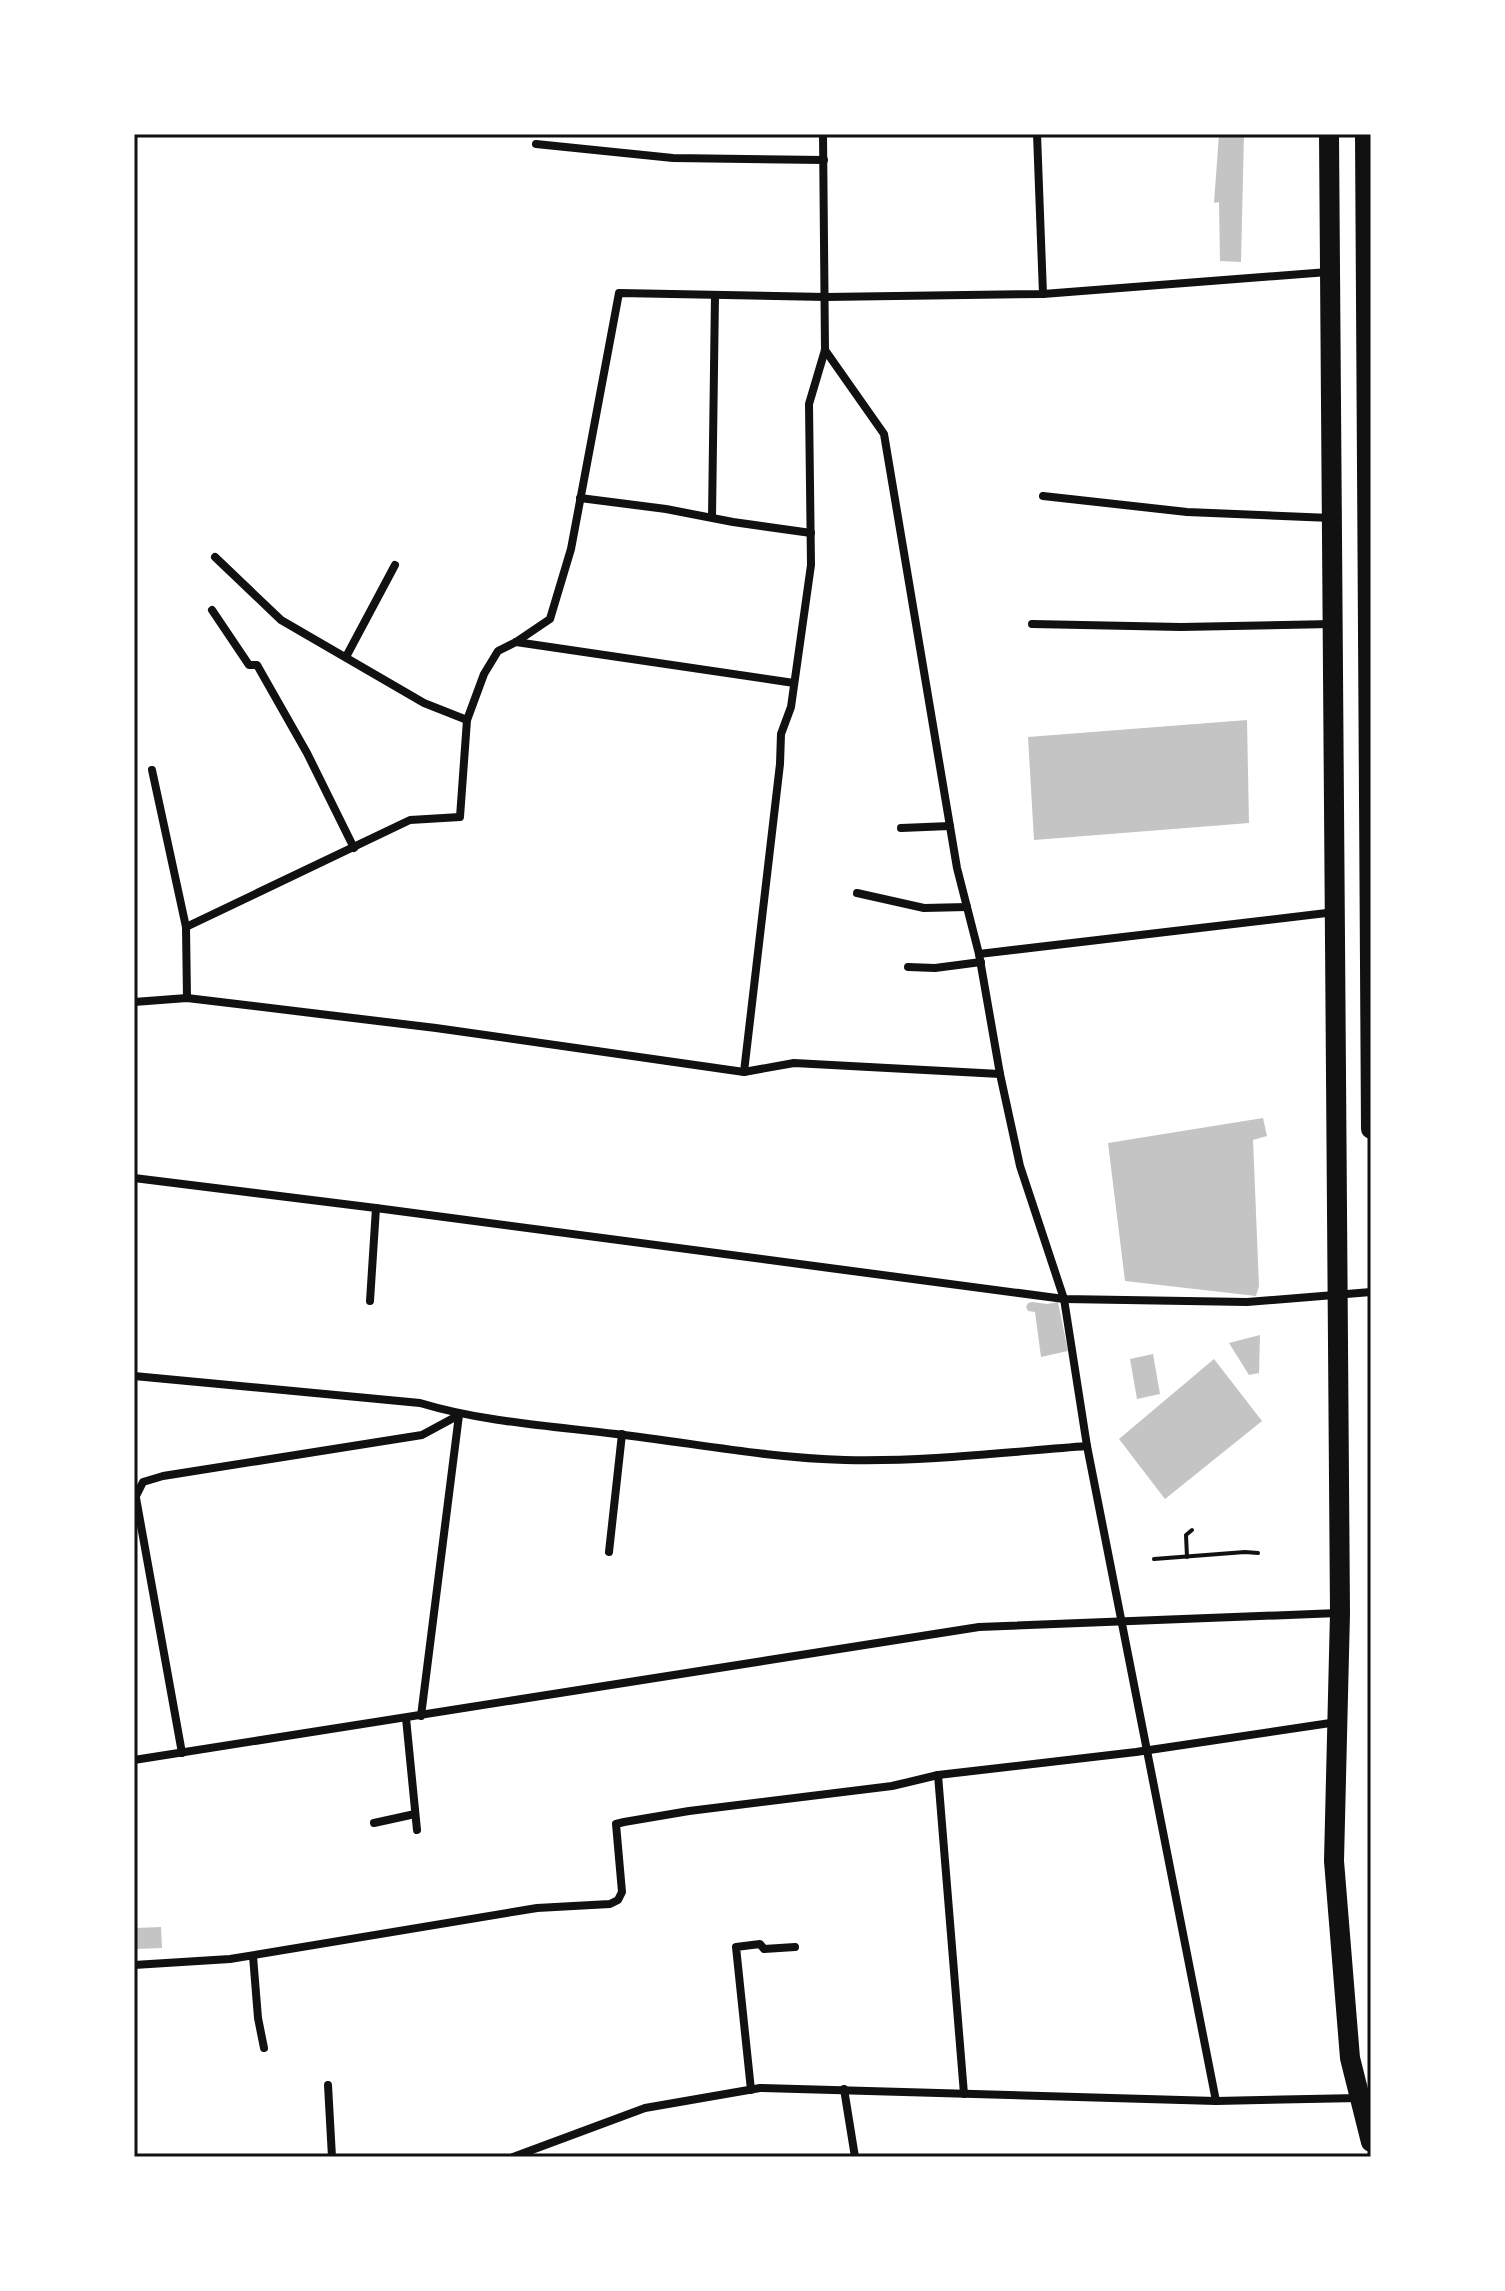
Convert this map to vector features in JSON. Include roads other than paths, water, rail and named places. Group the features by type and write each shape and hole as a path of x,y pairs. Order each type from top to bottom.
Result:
{"highway":[{"path":"1329,134 1340,1613 1334,1861 1350,2058 1371,2142"},
{"path":"1365,134 1371,1129"}],"street":[{"path":"744,1072 781,734 791,707 811,565 809,404 825,350 823,134"},
{"path":"1037,134 1043,294"},
{"path":"536,144 673,158 824,160"},
{"path":"186,927 410,820 460,817 467,720 484,674 498,651 550,619 571,549 619,293 826,297 1043,294 1330,272"},
{"path":"712,517 715,295"},
{"path":"825,350 884,434 957,868 980,958 1020,1166 1064,1299 1087,1446 1216,2101"},
{"path":"1043,496 1187,512 1332,518"},
{"path":"580,498 811,533"},
{"path":"215,557 281,620 347,655 361,667 424,703 467,720"},
{"path":"347,655 395,565"},
{"path":"212,610 249,665 257,665 307,753 354,848"},
{"path":"1032,624 1181,627 1333,624"},
{"path":"516,642 794,683"},
{"path":"152,770 186,927 187,998"},
{"path":"901,828 950,826"},
{"path":"857,893 924,908 967,907"},
{"path":"908,967 935,968 980,958 1335,911"},
{"path":"134,1002 187,998 436,1028 744,1072 794,1063 1000,1074"},
{"path":"134,1178 1064,1299 1247,1302 1371,1292"},
{"path":"370,1301 376,1208"},
{"path":"134,1376 420,1403 459,1415 622,1434 754,1454 847,1460 967,1456 1087,1446"},
{"path":"182,1753 135,1499 143,1482 163,1476 422,1435 459,1415"},
{"path":"421,1716 459,1415"},
{"path":"609,1552 622,1434"},
{"path":"134,1760 979,1627 1340,1613"},
{"path":"406,1718 417,1830"},
{"path":"134,1965 230,1959 537,1908 610,1904 618,1900 622,1892 616,1824 689,1811 892,1786 938,1775 1146,1750 1337,1722"},
{"path":"938,1775 964,2094"},
{"path":"374,1823 415,1814"},
{"path":"751,2090 736,1947 760,1944 764,1949 795,1947"},
{"path":"253,1956 264,2048"},
{"path":"328,2085 332,2157"},
{"path":"513,2157 645,2108 751,2090 844,2089 1216,2101 1359,2098"},
{"path":"844,2089 855,2157"}]}
